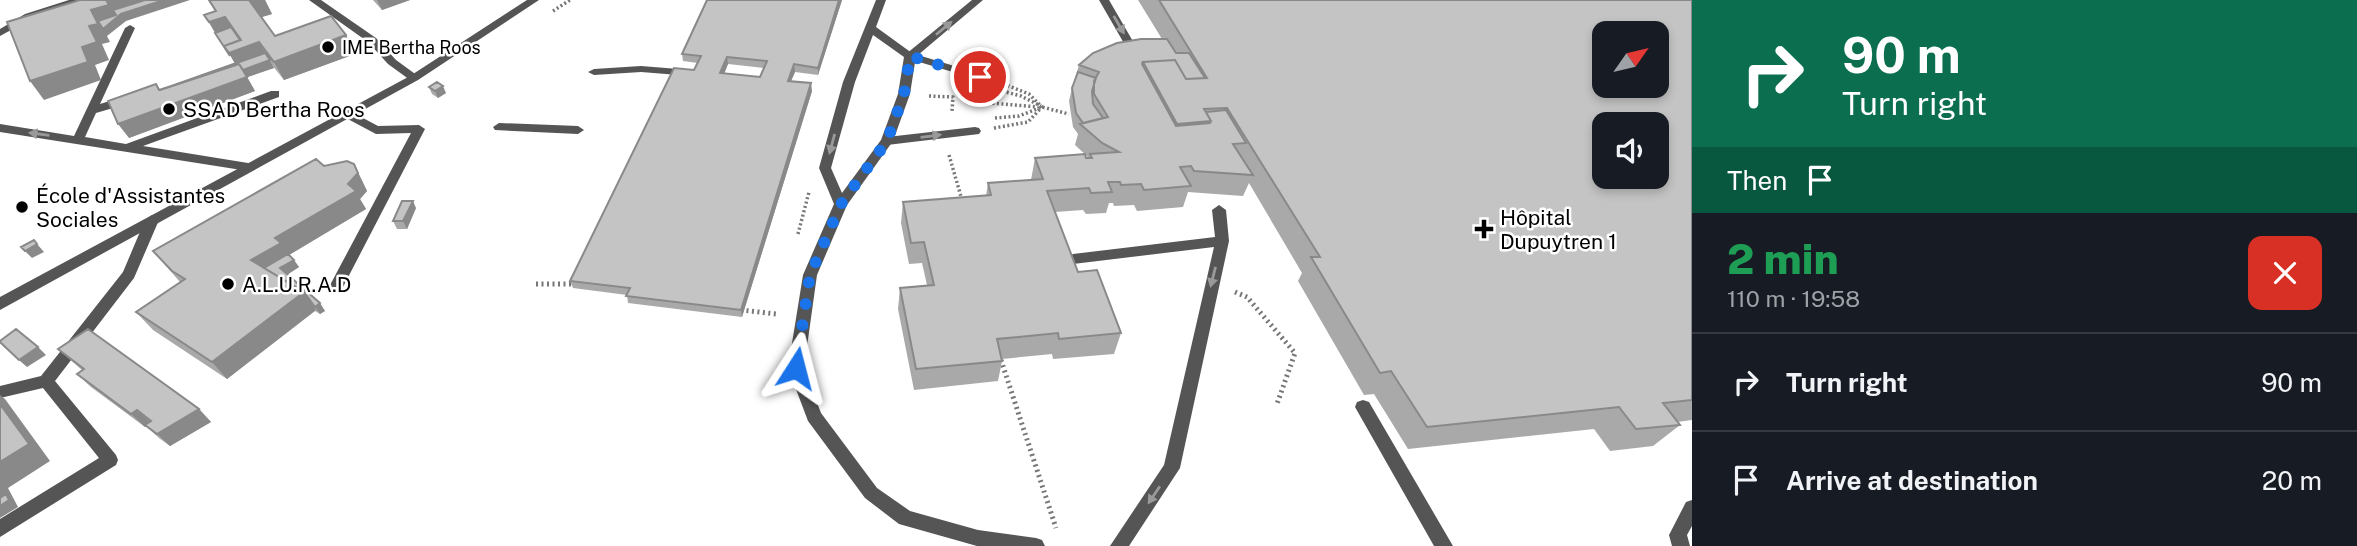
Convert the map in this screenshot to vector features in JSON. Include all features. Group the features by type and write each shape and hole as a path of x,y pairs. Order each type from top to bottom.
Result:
{"street":[{"path":"0,33 29,16 80,0"},
{"path":"314,0 372,40 392,62 414,78"},
{"path":"0,304 414,78 534,0"},
{"path":"841,204 825,168 849,82 881,0"},
{"path":"978,0 910,56 904,94 887,141 841,204 810,275 796,368 814,416 872,493 905,518 978,538 1036,546"},
{"path":"1104,0 1133,50"},
{"path":"78,140 130,28"},
{"path":"870,28 910,56 980,77"},
{"path":"594,72 641,69 692,73"},
{"path":"128,148 275,94"},
{"path":"91,111 144,95"},
{"path":"337,287 419,129 376,130 348,114"},
{"path":"499,127 578,130"},
{"path":"0,128 248,167"},
{"path":"887,141 975,131"},
{"path":"1119,546 1172,468 1222,241 1219,210"},
{"path":"0,392 46,381 130,274 152,220"},
{"path":"1073,259 1222,241"},
{"path":"0,529 110,460 46,381"},
{"path":"1363,407 1444,546"},
{"path":"1681,546 1678,535 1692,508"}],"path":[{"path":"980,77 1027,91 1042,107"},
{"path":"904,94 953,97 951,121"},
{"path":"979,102 1042,107 1069,114"},
{"path":"992,118 1019,116 1042,107"},
{"path":"975,131 1022,125 1036,118 1042,107"},
{"path":"944,134 964,206"},
{"path":"796,239 810,187"},
{"path":"1211,283 1247,297 1295,353 1277,404"},
{"path":"536,284 579,285"},
{"path":"736,309 775,316 779,303"},
{"path":"1000,359 1057,533"}],"building":[{"path":"80,0 106,0 109,5 91,10 98,24 89,26 97,42 82,47 88,62 30,81 7,22"},
{"path":"145,0 164,0 121,14 103,29 98,21 116,15 113,10"},
{"path":"209,0 249,0 275,36 331,16 346,35 274,62 259,42 229,53 224,46 241,40 225,17 209,22 204,15 216,11"},
{"path":"707,0 839,0 818,68 794,64 788,81 811,83 741,310 626,296 630,288 570,281 674,68 694,70 701,56 682,54","holes":["727,57 767,61 760,77 720,73"]},
{"name":"Hôpital Dupuytren 1","path":"1159,0 1692,0 1692,400 1663,403 1680,425 1636,429 1619,407 1427,427 1391,371 1380,373 1311,257 1320,257 1227,108 1204,109 1211,121 1177,124 1143,62 1175,60 1186,79 1207,78"},
{"path":"231,27 240,40 224,46 230,56 215,33"},
{"path":"1167,39 1176,53 1189,53 1205,78 1186,79 1175,60 1143,62 1176,126 1210,123 1206,112 1226,110 1246,143 1233,144 1253,175 1194,171 1191,166 1180,167 1191,186 1144,190 1141,184 1121,185 1120,182 1108,182 1112,192 1091,193 1089,188 1047,191 1078,272 1097,270 1121,333 1059,339 1058,333 997,339 1002,361 916,369 900,288 934,285 924,242 911,243 903,202 991,195 988,183 1043,179 1035,158 1085,154 1086,158 1092,158 1090,154 1119,152 1102,143 1080,124 1108,117 1094,94 1094,81 1099,72 1079,65 1093,53 1117,43"},
{"path":"265,53 270,60 243,70 239,64 160,90"},
{"path":"239,64 247,77 118,124 108,101 156,84 159,90"},
{"path":"1078,72 1096,78 1092,91 1093,104 1103,118 1083,123 1076,113 1072,88"},
{"path":"437,82 443,86 435,91 429,87"},
{"name":"A.L.U.R.A.D","path":"316,159 324,166 347,161 354,164 358,173 348,184 356,191 275,238 281,243 251,260 304,292 212,362 136,312 185,279 172,271 153,251"},
{"path":"402,201 413,201 403,221 393,221"},
{"path":"34,240 37,244 25,251 21,247"},
{"path":"288,254 294,260 280,268 320,303 315,307 304,292 264,268"},
{"path":"16,329 38,347 19,360 0,342"},
{"path":"88,329 199,409 157,434 145,425 151,421 137,410 131,414 77,374 84,369 58,349"},
{"path":"0,404 29,444 0,462"},
{"path":"6,494 9,500 0,506 0,498"}],"place":[{"name":"IME Bertha Roos","path":"328,47"},
{"name":"SSAD Bertha Roos","path":"169,109"},
{"name":"École d'Assistantes Sociales","path":"22,207"},
{"name":"Hôpital Dupuytren 1","path":"1484,229"},
{"name":"A.L.U.R.A.D","path":"228,284"}],"route":[{"path":"796,368 810,275 841,204 887,141 904,94 910,56 980,77"}]}
